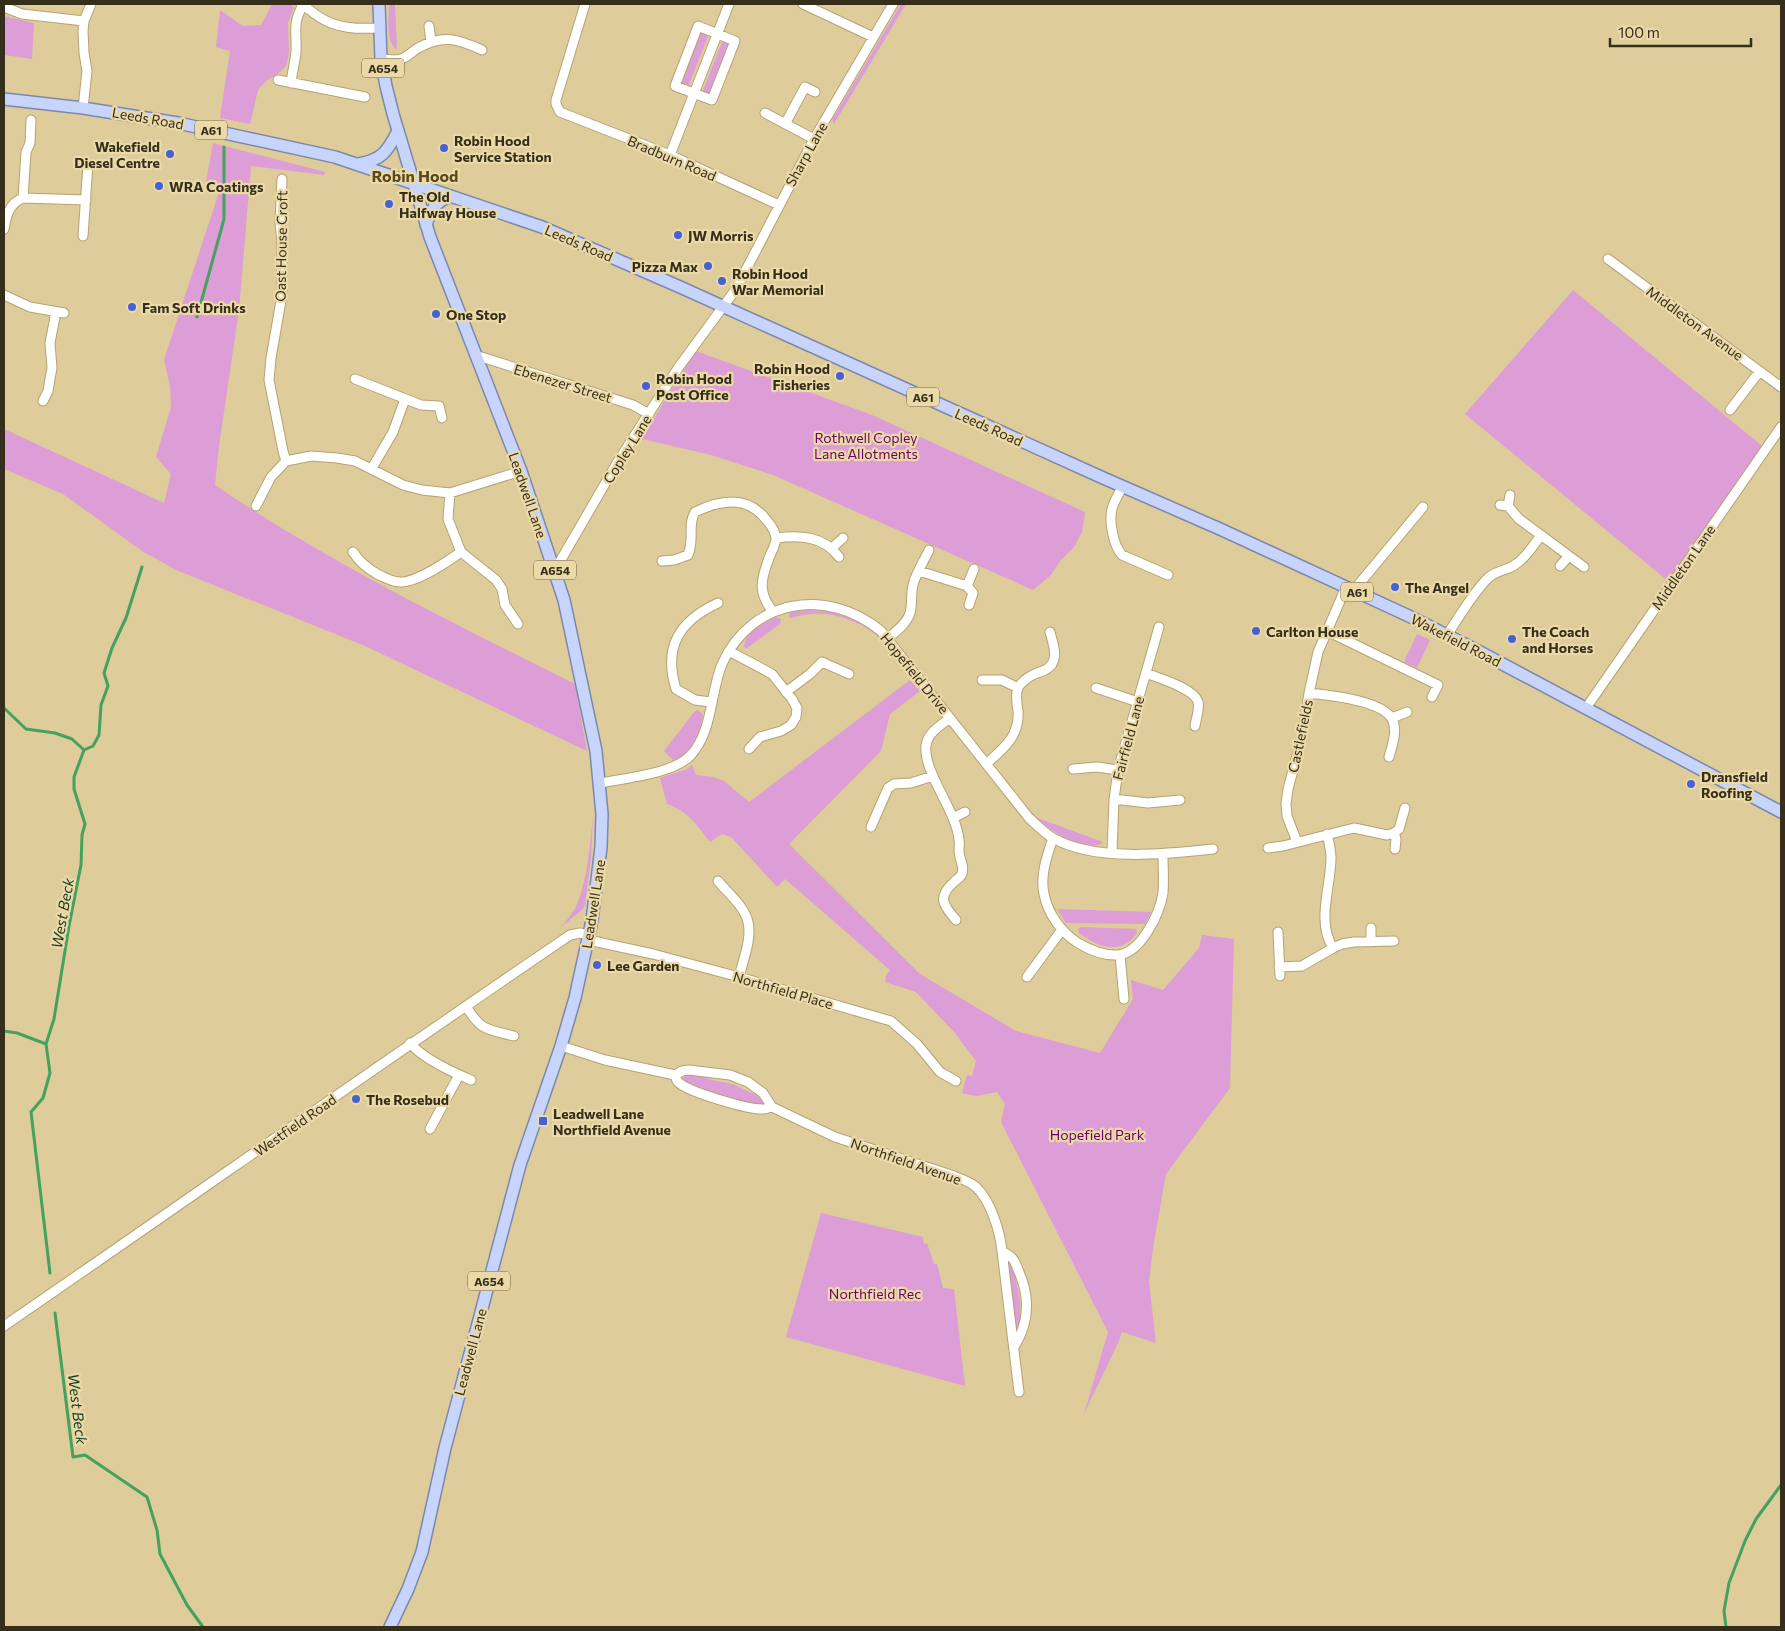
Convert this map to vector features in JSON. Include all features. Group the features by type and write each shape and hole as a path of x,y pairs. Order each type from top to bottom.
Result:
{"main road":[{"name":"A654","path":"379,4 379,28 386,86 414,183"},
{"name":"Leeds Road","path":"4,99 83,108 204,128 335,157 414,183 542,228 724,307 1122,487"},
{"path":"357,164 369,162 385,153 398,131"},
{"name":"Leadwell Lane","path":"390,1627 408,1589 422,1552 445,1448 520,1165 575,998 589,938 602,847 600,783 594,742 564,600 521,471 475,356 426,224 414,183"},
{"path":"426,224 434,206 442,199 451,196"},
{"name":"Wakefield Road","path":"1122,487 1350,589 1447,635 1781,812"}],"street":[{"path":"25,4 25,14"},
{"path":"83,108 88,71 83,44 84,21 91,4"},
{"path":"290,83 296,50 296,21 302,4 322,19 340,27 358,29 379,28"},
{"name":"Bradburn Road","path":"585,4 556,100 558,108 563,114 670,155 779,205"},
{"path":"670,155 729,4"},
{"path":"803,4 873,37"},
{"name":"Sharp Lane","path":"724,307 736,290 814,139 893,4"},
{"path":"4,7 25,14 84,21"},
{"path":"430,26 431,42"},
{"path":"698,26 717,34 735,41 712,100 675,86 698,26"},
{"path":"382,59 402,59 417,48 446,38 461,40 482,50"},
{"path":"278,80 365,96"},
{"path":"785,124 805,87 815,92"},
{"path":"765,113 814,139"},
{"path":"23,198 26,152 30,143 31,120"},
{"path":"83,236 88,164"},
{"name":"Oast House Croft","path":"282,179 280,222 282,295 269,380 286,460"},
{"path":"4,229 7,214 18,200 23,198 86,200"},
{"name":"Middleton Avenue","path":"1608,259 1781,387"},
{"path":"4,295 30,307 60,313 50,343 52,368 48,391 43,401"},
{"name":"Copley Lane","path":"555,570 617,463 691,349 724,307"},
{"name":"Ebenezer Street","path":"475,356 633,405 649,414"},
{"path":"1730,410 1759,372"},
{"path":"356,379 421,405 439,406 442,418"},
{"path":"372,468 393,432 405,399"},
{"name":"Middleton Lane","path":"1586,708 1781,427"},
{"path":"256,506 271,477 286,460 311,456 356,461 403,485 422,490 450,493 521,471"},
{"path":"1122,487 1112,508 1111,515 1118,551 1168,575"},
{"path":"450,493 448,519 462,552 496,580 502,589 505,605 518,624"},
{"path":"1510,495 1504,505 1519,519 1584,567"},
{"path":"662,561 674,560 688,555 692,545 691,523 695,512 718,503 732,501 754,508 768,521 776,538 762,579 762,592 766,603 773,612"},
{"name":"Castlefields","path":"1297,842 1287,816 1286,804 1288,788 1302,737 1318,652 1350,589 1423,507"},
{"path":"1447,635 1464,608 1489,578 1496,572 1512,567 1519,562 1541,535"},
{"path":"776,538 792,536 821,541 833,547 839,557"},
{"path":"833,547 843,538"},
{"path":"888,638 910,616 912,606 910,595 929,550"},
{"path":"353,552 359,562 371,571 385,578 400,582 411,580 444,564 462,552"},
{"path":"1560,566 1568,556"},
{"path":"967,586 974,569"},
{"path":"919,571 967,586 973,593 974,601"},
{"path":"697,602 703,610"},
{"path":"711,702 695,700 676,689 671,657 673,644 681,630 703,610 718,603"},
{"name":"Hopefield Drive","path":"600,783 671,769 682,763 699,743 707,721 717,680 729,651 740,636 752,625 773,612 809,603 833,606 857,614 870,622 888,638 1029,818 1053,838 1089,850 1138,855 1213,849"},
{"name":"Fairfield Lane","path":"1112,852 1114,799 1118,770 1159,627"},
{"path":"1327,631 1438,685 1432,697"},
{"path":"986,764 1005,747 1017,729 1016,697 1018,688 1027,678 1050,666 1054,660 1055,651 1050,632"},
{"path":"729,651 772,674 797,708 796,717 791,725 781,731 760,737 749,750"},
{"path":"786,692 810,674 822,662 849,674"},
{"path":"1146,672 1184,688 1196,697 1198,703 1195,726"},
{"path":"982,680 1002,680 1018,688"},
{"path":"1096,688 1138,702"},
{"path":"1309,692 1360,700 1382,710 1392,718 1394,740 1389,757"},
{"path":"1392,718 1407,712"},
{"path":"950,718 929,737 926,745 926,755 933,776 958,830 960,842 959,857 963,865 963,871 961,876 948,888 943,896 943,904 956,920"},
{"path":"1073,768 1118,770"},
{"path":"872,827 888,788 894,784 911,783 933,776"},
{"path":"1114,799 1148,803 1180,800"},
{"path":"1268,848 1354,828 1387,834 1394,833 1399,829 1405,808"},
{"path":"953,818 965,812"},
{"path":"1394,833 1396,839 1395,849"},
{"path":"1327,834 1331,857 1326,900 1326,928 1327,939 1333,948"},
{"path":"1053,838 1046,856 1043,876 1044,894 1050,912 1061,931 1091,950 1106,954 1120,955 1140,942 1151,927 1163,893 1163,854"},
{"path":"718,881 742,910 749,923 739,977"},
{"path":"1371,928 1371,942"},
{"path":"1027,977 1061,931"},
{"path":"1278,932 1279,972 1302,966 1342,944 1394,941"},
{"name":"Westfield Road","path":"4,1326 261,1149 410,1043 570,935 580,933 589,938"},
{"name":"Northfield Place","path":"589,938 739,977 891,1021 917,1044 940,1072 956,1081"},
{"path":"1120,955 1124,999"},
{"path":"466,1006 476,1023 483,1028 514,1036"},
{"path":"410,1043 417,1052 426,1058 471,1080"},
{"name":"Northfield Avenue","path":"560,1046 611,1061 675,1075 689,1070 730,1075 748,1082 763,1093 772,1107 835,1138 951,1175 976,1187 985,1198 997,1228 1002,1251 1019,1392"},
{"path":"430,1129 459,1075"},
{"name":"Northfield Avenue","path":"675,1075 679,1083 688,1088 719,1099 755,1108 765,1109 772,1107"},
{"name":"Northfield Avenue","path":"1002,1251 1013,1259 1027,1296 1027,1310 1023,1329 1014,1347"}],"green space":[{"path":"272,4 289,4 294,7 288,23 289,54 286,66 266,81 258,90 250,124 220,118 230,51 216,47 220,10 243,26 261,25"},
{"path":"389,4 395,4 397,50 393,46 389,35"},
{"path":"901,4 906,4 834,124 832,120"},
{"path":"4,16 34,23 32,59 4,55"},
{"path":"700,30 709,34 688,87 679,83"},
{"path":"723,40 731,43 710,96 702,93"},
{"path":"213,143 325,172 324,175 251,166 239,310 215,485 302,540 392,591 575,684 587,751 365,646 176,570 142,551 63,494 4,469 4,429 164,503 171,474 156,457 171,407 170,386 164,360 221,186 206,182"},
{"path":"1573,290 1762,446 1668,581 1465,414"},
{"name":"Rothwell Copley Lane Allotments","path":"696,351 872,415 1085,512 1082,532 1074,547 1060,561 1051,575 1033,590 773,475 711,455 642,439"},
{"path":"827,611 842,615 867,627 877,635 887,646 907,671 876,635 857,623 825,614 789,617 791,612"},
{"path":"776,617 781,619 780,624 747,648 744,647 745,641 751,632"},
{"path":"1417,634 1430,640 1417,668 1404,662"},
{"name":"Hopefield Park","path":"910,680 920,691 890,714 881,751 789,844 920,974 1016,1031 1100,1053 1133,999 1131,980 1163,990 1199,948 1202,935 1234,939 1230,1088 1166,1174 1149,1282 1156,1343 1122,1332 1084,1414 1108,1332 1001,1122 1005,1104 997,1092 976,1096 962,1093 967,1075 972,1076 976,1061 954,1032 916,992 885,982 890,970 785,879 777,887 731,837 722,834 710,842 687,815 667,804 660,778 687,769 692,765 696,775 713,777 724,781 749,802"},
{"path":"698,710 703,715 700,729 694,742 685,753 673,760 664,751 695,711"},
{"path":"593,816 591,858 585,905 583,909 560,928 574,909 581,892 588,859"},
{"path":"1035,817 1103,842 1099,845 1091,846 1073,842 1048,828"},
{"path":"1057,909 1151,912 1145,924 1066,923"},
{"path":"1078,928 1136,929 1137,933 1124,945 1109,947 1094,942 1079,933"},
{"path":"686,1074 700,1074 712,1080 735,1085 757,1095 764,1105 758,1106 706,1092 688,1083 683,1078"},
{"name":"Northfield Rec","path":"821,1213 923,1237 924,1244 927,1243 934,1264 937,1264 943,1288 954,1289 965,1386 786,1337"},
{"path":"1008,1262 1011,1262 1018,1278 1016,1280 1020,1301 1020,1322 1022,1323 1016,1334"}],"waterway":[{"path":"197,317 224,219 224,147"},
{"name":"West Beck","path":"50,1273 31,1112 43,1098 50,1073 46,1044 54,1019 81,865 82,835 85,824 74,789 74,777 84,750 93,746 99,735 101,705 108,686 104,673 112,648 126,618 142,567"},
{"path":"4,708 26,729 55,733 72,739 84,750"},
{"path":"4,1031 17,1033 46,1044"},
{"name":"West Beck","path":"55,1313 73,1457 85,1455 147,1497 157,1530 160,1554 187,1605 203,1627"},
{"path":"1726,1627 1724,1611 1729,1583 1745,1541 1756,1519 1781,1485"}],"place":[{"name":"Robin Hood Service Station","path":"444,148"},
{"name":"Wakefield Diesel Centre","path":"170,154"},
{"name":"WRA Coatings","path":"159,186"},
{"name":"The Old Halfway House","path":"389,204"},
{"name":"JW Morris","path":"678,235"},
{"name":"Pizza Max","path":"708,266"},
{"name":"Robin Hood War Memorial","path":"722,281"},
{"name":"Fam Soft Drinks","path":"132,307"},
{"name":"One Stop","path":"436,314"},
{"name":"Robin Hood Fisheries","path":"840,376"},
{"name":"Robin Hood Post Office","path":"646,386"},
{"name":"The Angel","path":"1395,587"},
{"name":"Carlton House","path":"1256,631"},
{"name":"The Coach and Horses","path":"1512,639"},
{"name":"Dransfield Roofing","path":"1691,784"},
{"name":"Lee Garden","path":"597,965"},
{"name":"The Rosebud","path":"356,1099"},
{"name":"Leadwell Lane Northfield Avenue","path":"543,1121"}],"district":[{"name":"Robin Hood","path":"415,175"}]}
